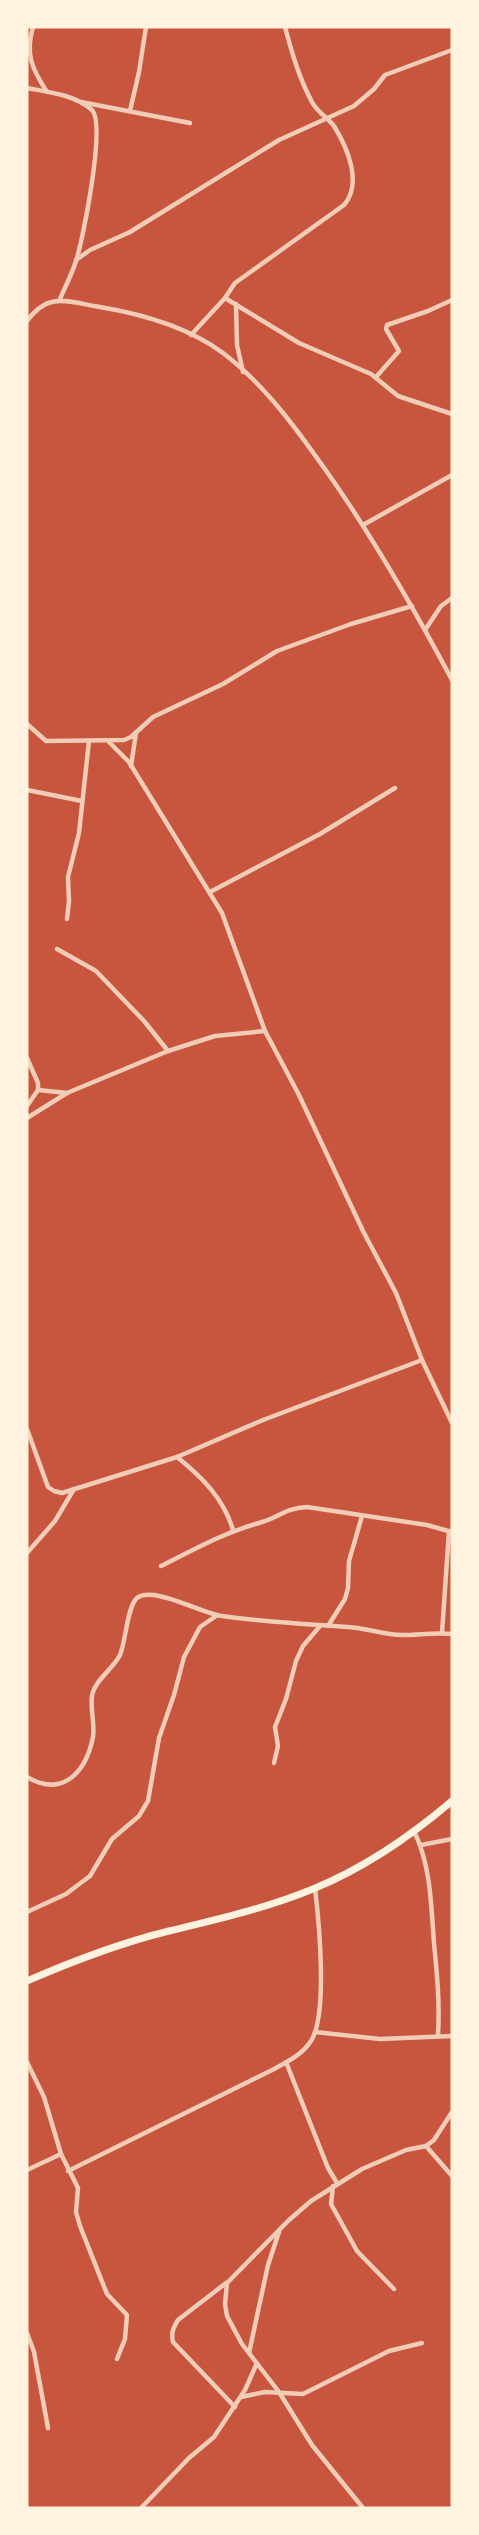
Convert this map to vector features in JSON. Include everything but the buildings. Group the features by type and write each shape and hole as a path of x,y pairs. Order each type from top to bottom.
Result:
{"main road":[{"path":"27,1981 65,1964 108,1950 167,1931 226,1918 315,1888 371,1859 452,1801"}],"street":[{"path":"33,27 29,45 30,63 47,92"},
{"path":"130,111 146,27"},
{"path":"191,335 225,298 235,283 348,200 353,183 352,168 345,147 332,124 313,104 285,27"},
{"path":"76,260 90,250 139,227 279,140 354,106 374,89 385,75 452,50"},
{"path":"27,88 190,123"},
{"path":"60,299 76,260 90,195 98,135 94,112 79,101"},
{"path":"225,298 299,343 376,377 388,390 398,396 452,414"},
{"path":"27,321 36,309 47,302 60,299 140,316 173,326 222,352 277,405 303,439 363,525 412,606 452,680"},
{"path":"376,377 399,351 386,329 387,325 452,300"},
{"path":"236,304 237,345 243,372"},
{"path":"363,525 452,475"},
{"path":"425,630 441,606 452,598"},
{"path":"27,724 46,741 110,742 124,740 136,733 153,717 224,684 277,651 351,624 412,606"},
{"path":"131,766 136,733"},
{"path":"67,919 68,877 76,851 89,741"},
{"path":"110,742 131,766 222,913 266,1031 363,1232 396,1293 422,1360 452,1423"},
{"path":"210,892 320,834 395,788"},
{"path":"27,790 82,801"},
{"path":"57,949 96,971 144,1021 168,1051"},
{"path":"27,1118 67,1093 168,1051 215,1036 266,1031"},
{"path":"27,1058 38,1090"},
{"path":"38,1090 67,1093"},
{"path":"27,1106 38,1090"},
{"path":"27,1429 48,1487 62,1492 74,1490 177,1457 263,1420 422,1360"},
{"path":"177,1457 195,1471 219,1498 228,1512 233,1530"},
{"path":"27,1553 55,1521 74,1490"},
{"path":"161,1566 233,1530 260,1523 295,1507 427,1525 450,1531 442,1633"},
{"path":"328,1626 345,1599 348,1588 349,1561 362,1516"},
{"path":"27,1777 38,1782 55,1784 75,1777 88,1752 93,1736 92,1695 119,1656 135,1599 141,1595 153,1593 217,1616 403,1635 452,1634"},
{"path":"27,1912 66,1893 90,1876 112,1839 139,1816 148,1801 159,1738 184,1657 200,1628 217,1616"},
{"path":"274,1763 278,1746 275,1726 286,1699 296,1661 303,1646 320,1626"},
{"path":"414,1830 421,1845 428,1877 439,1994 438,2035"},
{"path":"421,1845 452,1839"},
{"path":"68,2170 286,2062 304,2050 315,2032 321,1971 315,1888"},
{"path":"315,2032 380,2039 452,2036"},
{"path":"27,2062 44,2097 61,2154 78,2188 76,2212 80,2226 107,2294 127,2315 125,2339 117,2359"},
{"path":"286,2062 335,2185 331,2204 357,2251 394,2289"},
{"path":"235,2407 173,2342 172,2329 178,2320 226,2283 311,2201 383,2159 406,2150 426,2146 434,2140 452,2112"},
{"path":"426,2146 452,2176"},
{"path":"27,2170 61,2154"},
{"path":"249,2354 268,2265 280,2229"},
{"path":"226,2283 227,2316 249,2354 279,2392 312,2445 363,2508"},
{"path":"27,2333 34,2352 48,2428"},
{"path":"241,2397 257,2392 303,2394 388,2351 422,2343"},
{"path":"141,2508 189,2458 214,2437 241,2397 257,2363"}]}
